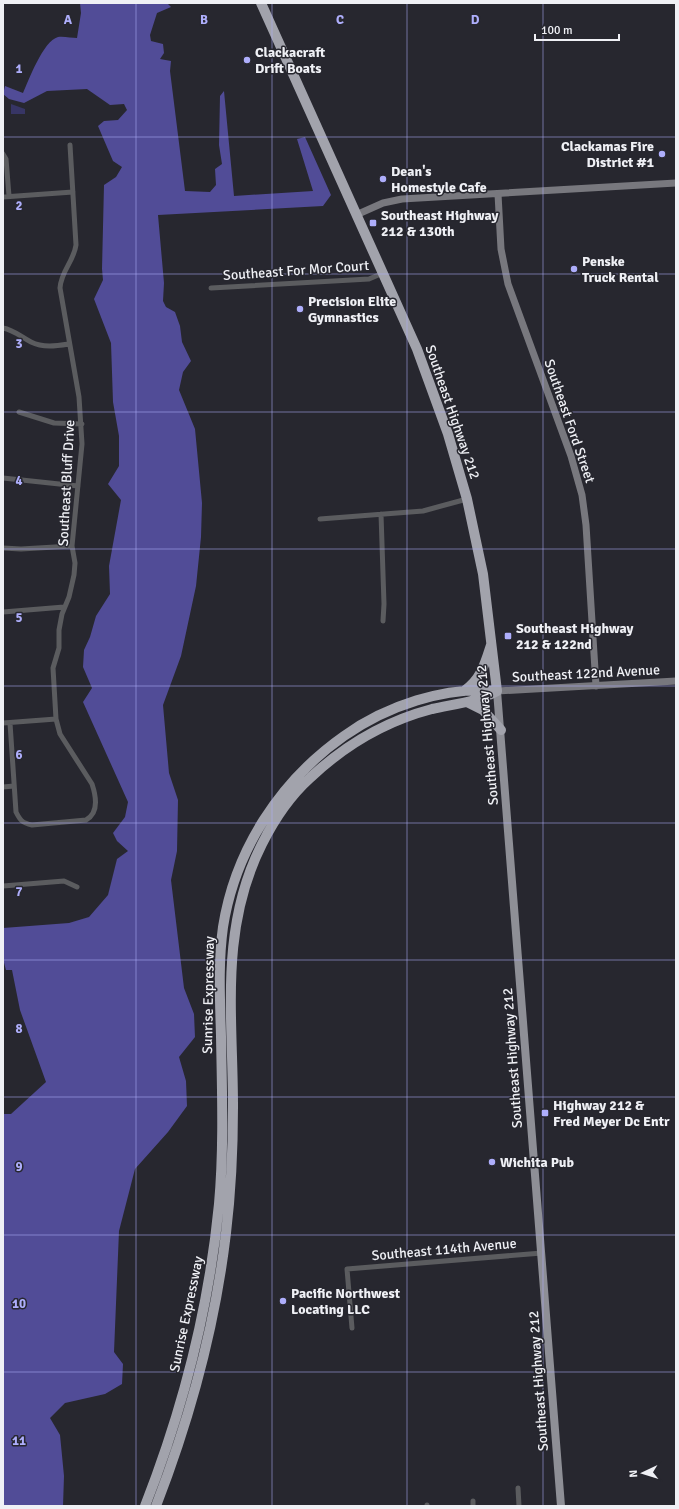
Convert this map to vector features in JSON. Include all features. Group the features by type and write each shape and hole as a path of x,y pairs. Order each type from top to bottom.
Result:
{"highway":[{"name":"Southeast Highway 212","path":"261,3 383,273 433,390 448,434 467,499 483,574 497,691"},
{"path":"464,691 478,680 482,673 492,642"},
{"name":"Sunrise Expressway","path":"145,1506 178,1411 195,1348 209,1282 216,1232 221,1169 222,1112 220,956 227,905 242,859 257,830 282,792 310,763 334,743 360,726 391,711 421,700 464,691 497,691"},
{"name":"Sunrise Expressway","path":"156,1506 176,1453 197,1384 213,1319 223,1258 230,1203 233,1145 231,957 234,926 245,881 267,833 289,801 309,779 340,753 365,736 402,719 434,709 484,698 497,691"},
{"path":"467,702 483,710 501,730"}],"main road":[{"name":"Southeast Highway 212","path":"497,691 561,1506"}],"street":[{"name":"Southeast Bluff Drive","path":"14,786 16,812 24,824 32,825 86,820 94,814 94,791 92,784 60,734 56,719 54,668 59,648 59,630 64,607 69,597 74,575 75,563 72,546 82,444 82,424 79,397 60,288 63,274 75,252 70,145"},
{"path":"3,154 6,159 9,196"},
{"path":"356,214 376,205 396,200 676,183"},
{"path":"3,197 73,192"},
{"name":"Southeast Ford Street","path":"498,194 501,249 509,288 571,456 582,495 586,525 596,686"},
{"name":"Southeast For Mor Court","path":"211,288 369,279 383,273"},
{"path":"3,328 11,330 39,345 56,346 69,344"},
{"path":"19,412 54,423 82,424"},
{"path":"3,478 78,486"},
{"path":"320,519 423,511 467,499"},
{"path":"380,514 384,604 383,621"},
{"path":"3,548 20,549 72,546"},
{"path":"3,612 64,607"},
{"name":"Southeast 122nd Avenue","path":"497,691 676,682"},
{"path":"3,723 56,719"},
{"path":"3,787 14,786 10,723"},
{"path":"3,886 64,881 77,887"},
{"name":"Southeast 114th Avenue","path":"352,1328 347,1270 542,1254"},
{"path":"518,1488 519,1506"}],"shaded area":[{"path":"80,3 167,3 171,7 157,13 150,35 151,41 163,44 164,53 160,59 171,61 170,71 185,191 210,192 216,185 215,169 222,164 219,145 220,96 224,91 234,196 313,191 297,139 305,137 331,195 323,206 158,215 164,283 163,301 166,307 175,312 180,326 182,342 191,361 183,372 179,390 195,429 202,503 201,537 196,586 181,656 163,705 169,773 178,800 177,851 171,880 184,988 194,1014 195,1037 179,1057 186,1081 187,1106 168,1132 135,1169 119,1231 114,1352 123,1364 122,1384 105,1394 65,1403 50,1418 60,1435 64,1476 63,1506 3,1506 3,1114 11,1114 46,1082 20,1010 12,970 6,970 3,959 3,928 69,923 89,917 108,895 117,859 128,851 117,841 113,833 125,817 128,802 83,702 92,688 83,667 84,650 90,637 96,616 110,594 109,566 121,500 108,484 119,466 119,436 113,402 111,343 94,299 103,280 104,185 116,177 122,167 113,161 98,126 104,121 118,120 127,110 124,104 110,105 87,89 47,91 24,103 9,99 3,94 5,86 23,93 37,62 52,40 58,37 77,38 81,13"},
{"path":"11,104 25,109 25,114 11,114"}],"place":[{"name":"Clackacraft Drift Boats","path":"247,60"},
{"name":"Clackamas Fire District #1","path":"662,154"},
{"name":"Dean's Homestyle Cafe","path":"383,179"},
{"name":"Southeast Highway 212 & 130th","path":"373,223"},
{"name":"Penske Truck Rental","path":"574,269"},
{"name":"Precision Elite Gymnastics","path":"300,309"},
{"name":"Southeast Highway 212 & 122nd","path":"508,636"},
{"name":"Highway 212 & Fred Meyer Dc Entr","path":"545,1113"},
{"name":"Wichita Pub","path":"492,1162"},
{"name":"Pacific Northwest Locating LLC","path":"283,1301"}]}
